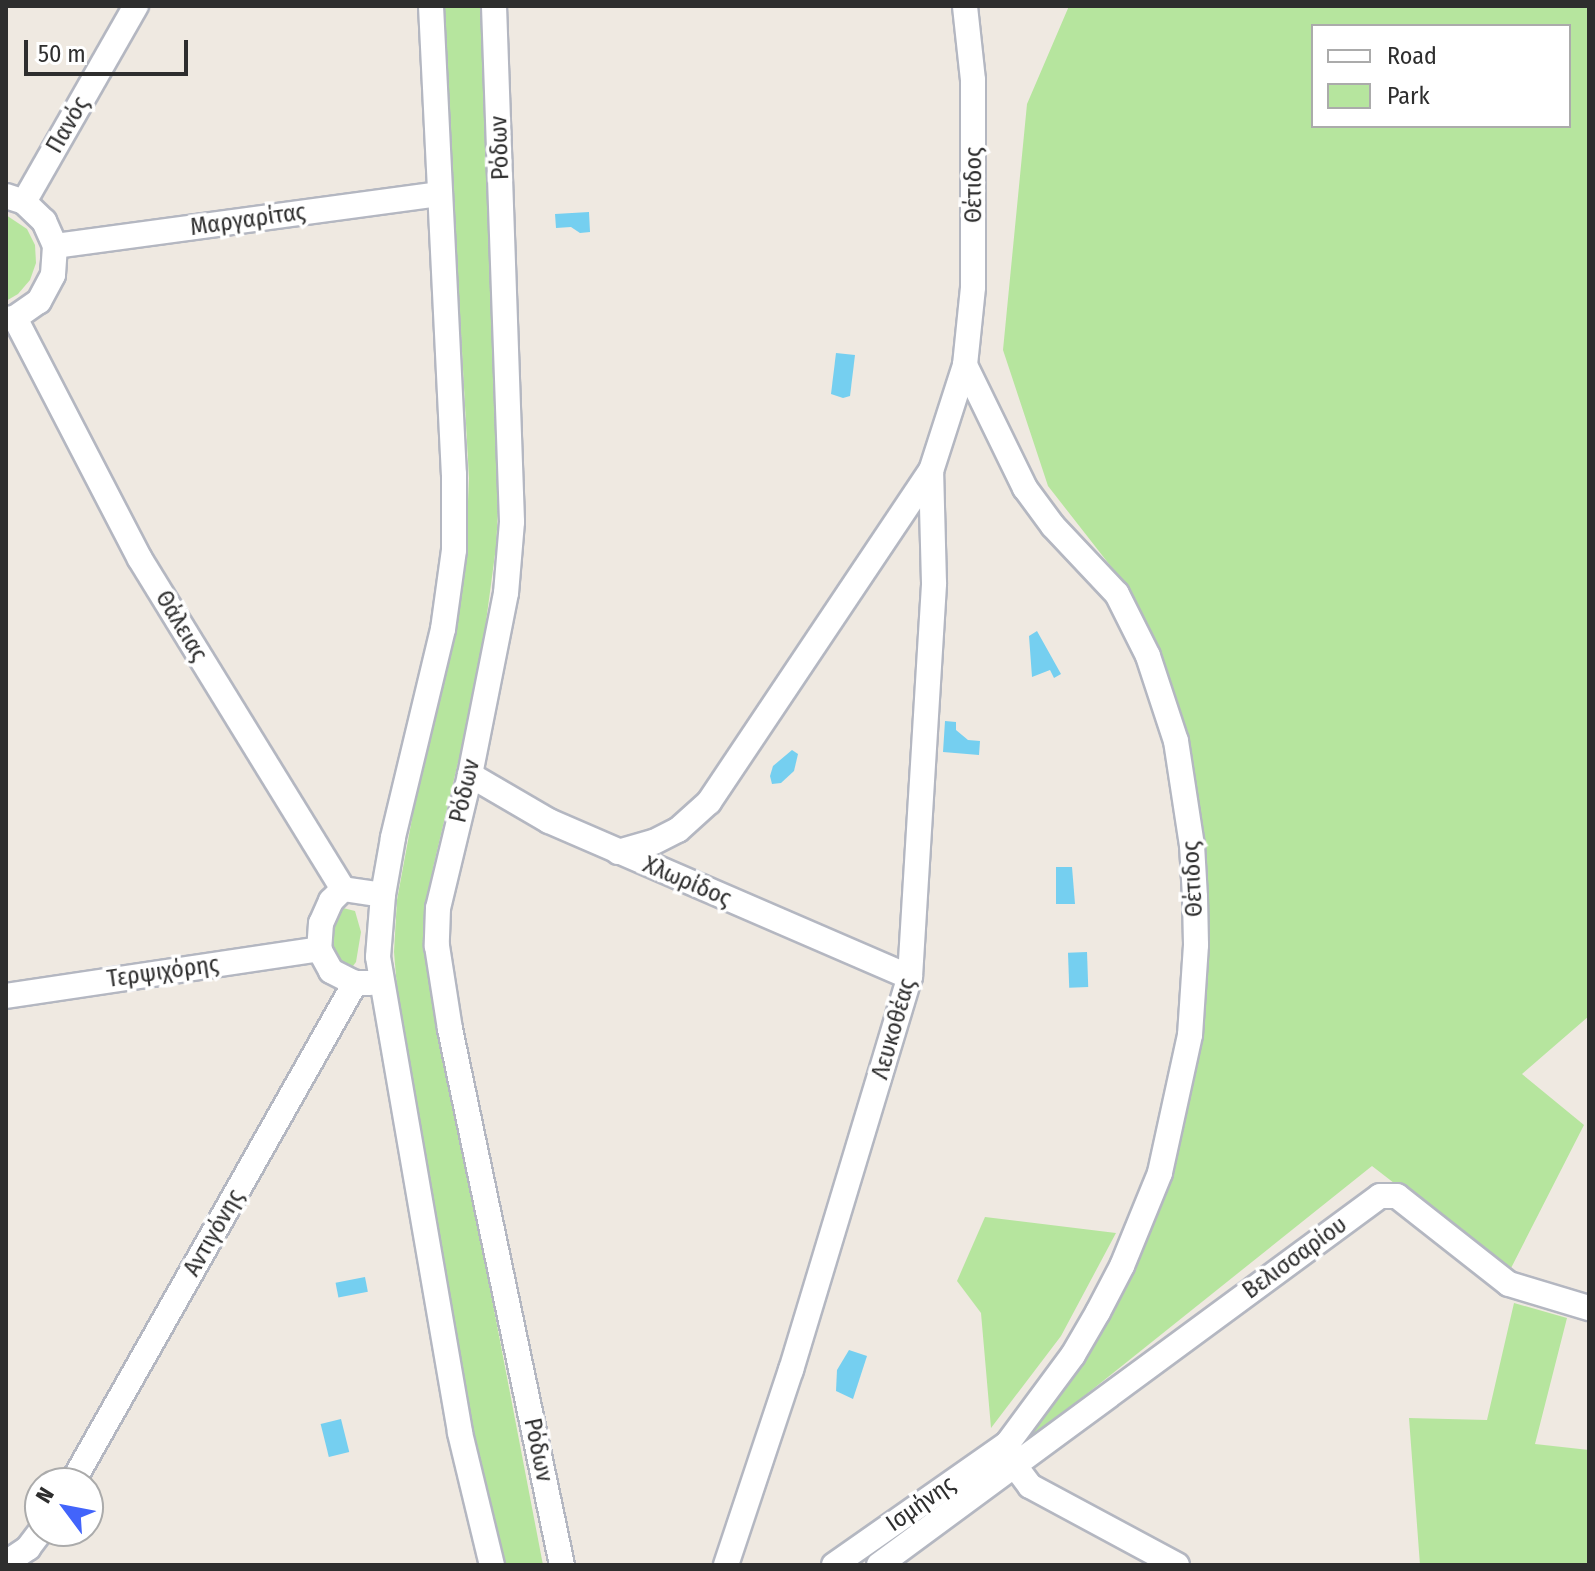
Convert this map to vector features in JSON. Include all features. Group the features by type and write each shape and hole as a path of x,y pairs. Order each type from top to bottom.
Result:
{"street":[{"name":"Πανός","path":"15,199 136,6"},
{"path":"431,6 454,550 443,629 383,895 378,957 460,1433 492,1565"},
{"name":"Ρόδων","path":"494,6 512,522 506,593 470,775 438,908 437,946 450,1029 562,1565"},
{"name":"Θέτιδος","path":"618,852 654,842 678,830 709,802 931,471 965,365 973,287 973,80 965,6"},
{"name":"Μαργαρίτας","path":"55,246 440,194"},
{"path":"11,318 39,301 53,275 55,246 44,221 15,199"},
{"name":"Θάλειας","path":"11,318 140,559 343,889"},
{"name":"Θέτιδος","path":"965,365 1036,506 1103,577 1128,613 1165,699 1185,788 1192,845 1196,945 1190,1035 1160,1173 1122,1266 1098,1312 1073,1355 1027,1415 1011,1455"},
{"name":"Λευκοθέας","path":"726,1565 791,1370 910,977 934,583 931,471"},
{"name":"Χλωρίδος","path":"470,775 549,821 910,977"},
{"path":"381,981 355,983 331,971 319,949 321,923 331,901 343,889 383,895"},
{"name":"Τερψιχόρης","path":"6,996 319,949"},
{"name":"Αντιγόνης","path":"81,1467 355,983"},
{"name":"Βελισσαρίου","path":"1011,1455 1380,1196 1397,1196 1509,1284 1589,1308"},
{"path":"1011,1455 1030,1486 1177,1565"},
{"name":"Ισμήνης","path":"834,1565 1011,1455"},
{"name":"Ισμήνης","path":"879,1565 1011,1455"},
{"path":"10,1563 26,1547"}],"green space":[{"path":"443,6 484,6 502,440 496,547 479,674 433,868 426,910 427,960 543,1565 503,1565 466,1418 398,1000 394,952 397,900 414,808 465,572 469,478"},
{"path":"1069,6 1589,6 1589,1016 1522,1074 1584,1125 1509,1272 1372,1166 1023,1445 1018,1432 1087,1349 1134,1271 1174,1159 1205,894 1172,687 1116,573 1048,486 1003,350 1027,104"},
{"path":"6,215 27,229 35,245 36,263 30,280 18,294 6,301"},
{"path":"343,908 355,911 361,932 356,962 350,970 329,955 329,936"},
{"path":"985,1217 1116,1233 1061,1336 991,1428 981,1313 957,1281"},
{"path":"1514,1303 1567,1318 1535,1444 1589,1450 1589,1565 1420,1565 1409,1418 1487,1420"}],"water":[{"path":"589,212 590,232 580,233 571,227 556,228 555,214"},
{"path":"836,353 855,355 850,396 843,398 831,394"},
{"path":"1037,631 1061,674 1054,678 1050,670 1032,677 1029,636"},
{"path":"945,721 956,722 956,730 968,740 980,741 979,755 943,752"},
{"path":"792,750 798,754 794,771 781,783 772,784 770,776 773,766"},
{"path":"1056,867 1072,867 1075,904 1056,904"},
{"path":"1087,952 1088,987 1069,988 1068,953"},
{"path":"365,1277 368,1292 338,1297 336,1283"},
{"path":"849,1350 867,1356 853,1399 836,1391 837,1370"},
{"path":"341,1419 349,1452 329,1457 321,1424"}]}
